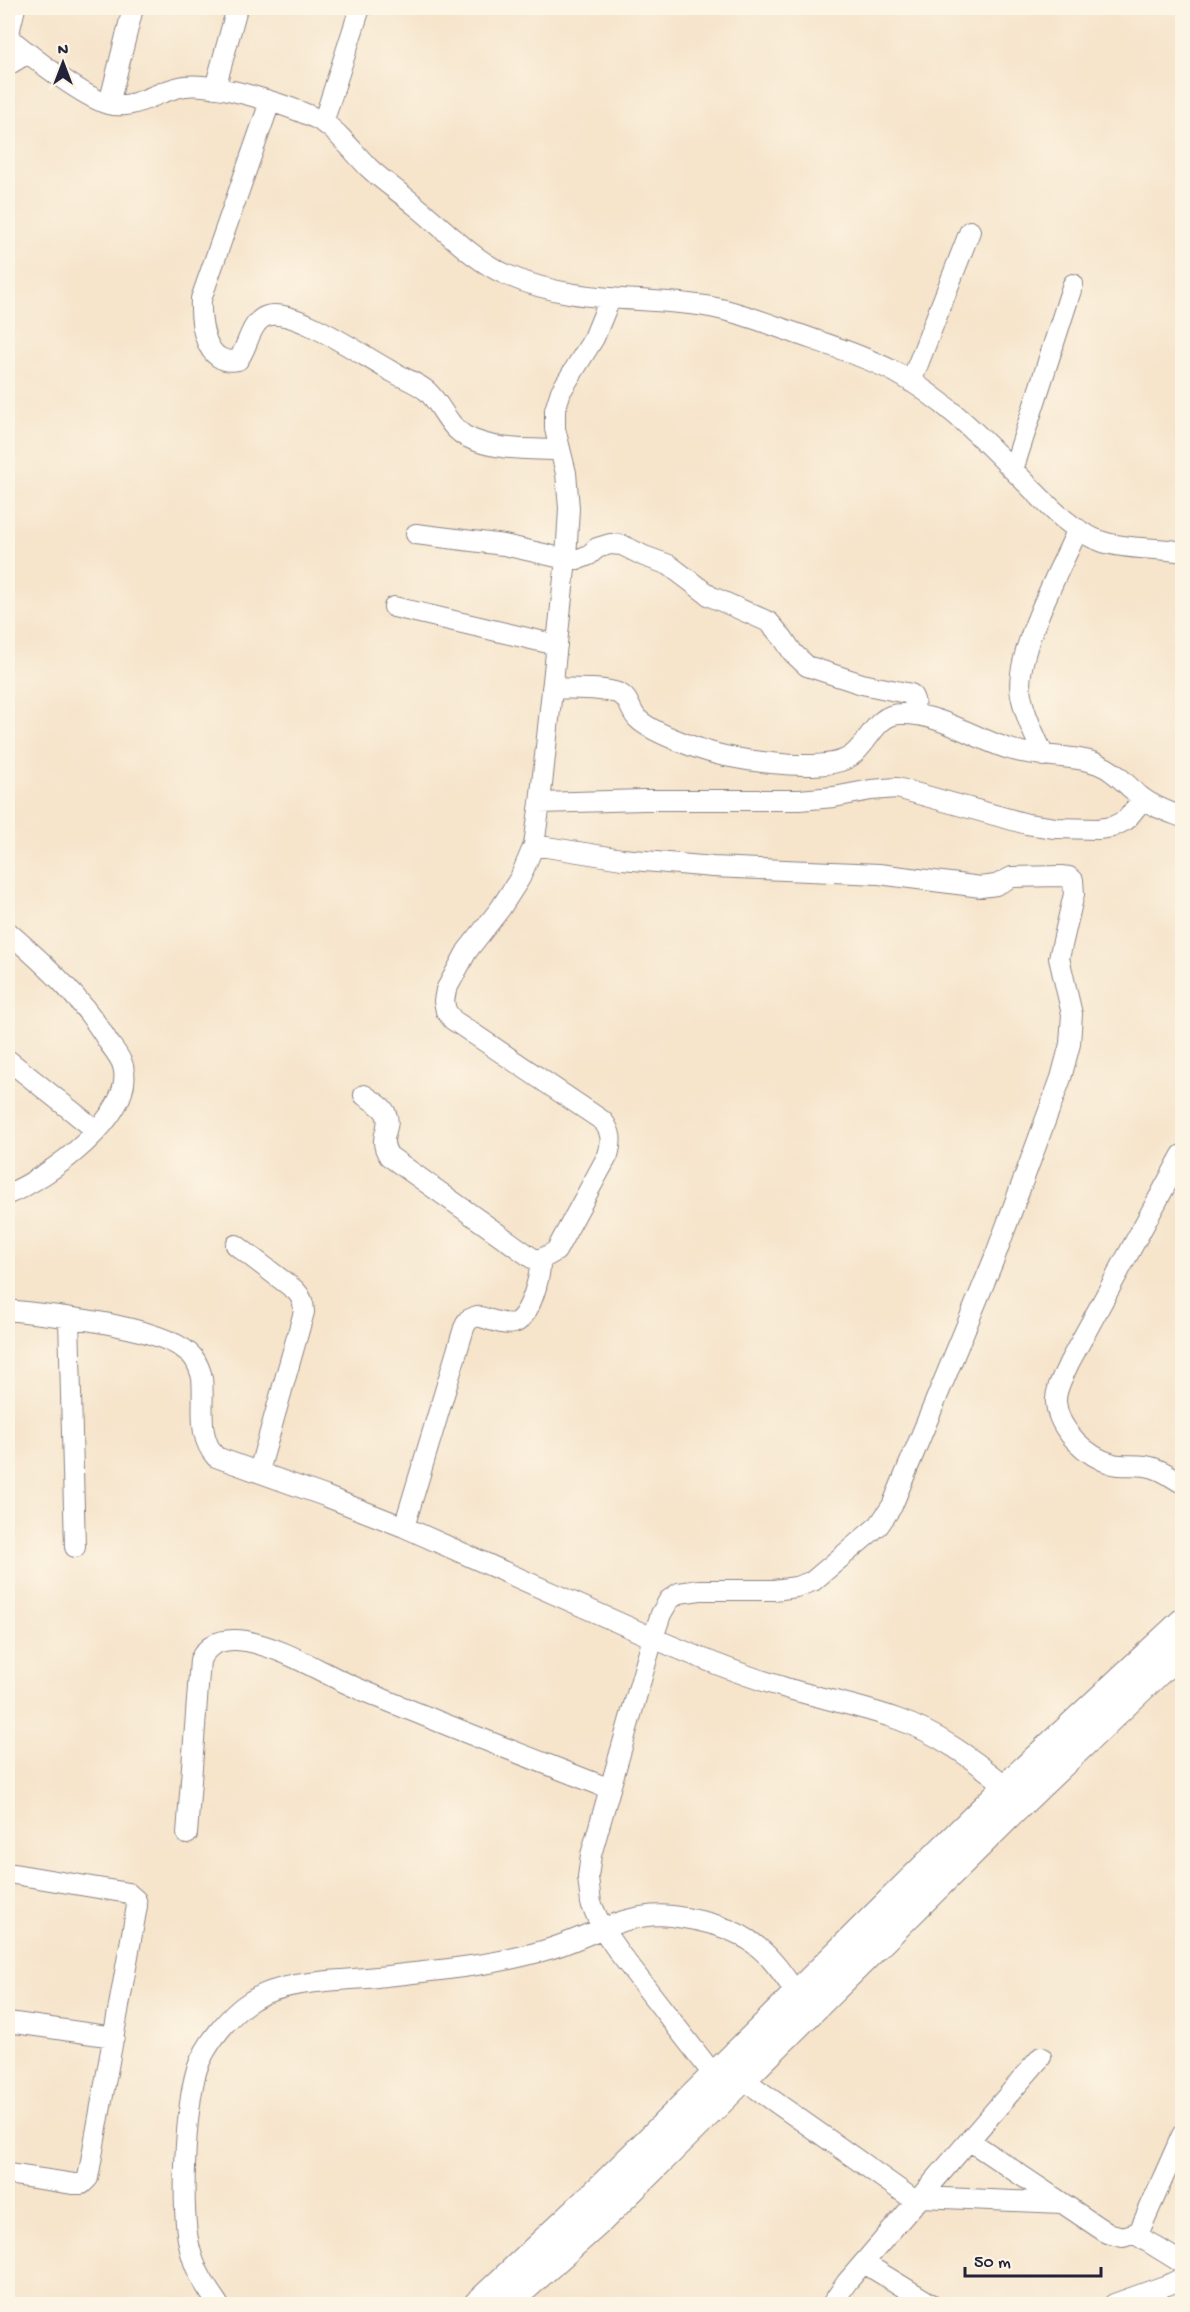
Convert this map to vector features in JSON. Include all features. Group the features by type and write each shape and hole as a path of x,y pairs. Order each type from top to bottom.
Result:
{"street":[{"path":"15,8 8,37 89,95 109,104 126,105 148,99 167,89 190,85 215,88 270,102 323,123 373,171 472,253 503,273 575,296 708,307 747,316 829,345 895,372 932,396 968,424 1044,500 1078,529 1103,542 1182,552"},
{"path":"109,104 133,8"},
{"path":"215,88 237,8"},
{"path":"323,123 360,8"},
{"path":"8,65 28,53"},
{"path":"270,102 201,299 201,317 211,351 219,359 228,362 238,360 257,322 267,315 282,316 330,335 416,383 438,403 456,430 468,437 488,444 560,450"},
{"path":"911,382 970,231"},
{"path":"1013,470 1073,284"},
{"path":"540,1260 555,1251 608,1155 612,1143 610,1131 603,1121 453,1020 446,1011 444,1000 446,990 466,951 500,909 520,878 534,845 566,559 569,508 566,473 555,429 555,410 561,391 594,338 610,299"},
{"path":"1044,756 1028,720 1020,693 1022,669 1032,635 1078,529"},
{"path":"416,534 504,545 566,559 579,559 589,555 597,548 610,544 622,544 644,556 659,559 710,596 769,622 793,653 807,666 862,684 911,694 915,699 912,714"},
{"path":"394,607 557,645"},
{"path":"552,688 618,693 627,700 637,719 685,743 723,756 766,762 813,765 835,763 855,753 885,718 898,713 912,714 935,720 1013,750 1098,764 1112,771 1143,799 1182,817"},
{"path":"540,803 643,800 799,800 834,797 871,789 897,788 1027,824 1054,828 1098,829 1126,820 1143,799"},
{"path":"534,845 622,859 712,867 879,874 981,886 996,885 1012,878 1061,876 1073,880 1074,887 1059,958 1072,1014 1070,1044 1061,1078 994,1259 892,1506 879,1525 813,1581 796,1587 774,1590 700,1590 680,1593 669,1600 661,1614 653,1638 591,1855 588,1877 591,1903 602,1928 620,1954 713,2074"},
{"path":"8,932 80,1000 99,1025 123,1065 125,1077 123,1090 97,1131 75,1153 50,1172 8,1194"},
{"path":"8,1060 97,1131"},
{"path":"364,1095 386,1114 388,1122 382,1138 384,1149 389,1156 522,1253 540,1260"},
{"path":"1182,1155 1100,1302 1069,1363 1058,1389 1056,1402 1060,1417 1069,1433 1097,1458 1114,1464 1154,1468 1182,1483"},
{"path":"236,1245 295,1290 304,1304 304,1312 259,1471"},
{"path":"404,1527 468,1320 477,1316 506,1324 518,1321 524,1314 540,1277 540,1260"},
{"path":"8,1310 102,1323 144,1333 173,1342 193,1356 201,1373 204,1435 208,1448 216,1457 259,1471 404,1527 721,1668 899,1719 941,1739 974,1759 1006,1786"},
{"path":"69,1318 75,1547"},
{"path":"477,2304 601,2187 1006,1786 1182,1622"},
{"path":"187,1834 200,1660 205,1649 213,1643 225,1641 244,1641 275,1648 357,1689 610,1789"},
{"path":"507,2304 601,2220 1024,1801 1182,1650"},
{"path":"8,1873 128,1893 136,1900 137,1914 88,2178 82,2184 74,2184 8,2174"},
{"path":"218,2304 208,2290 191,2256 185,2216 190,2107 198,2068 219,2031 251,2000 284,1987 444,1970 494,1962 550,1949 636,1917 669,1916 710,1923 741,1936 758,1947 796,1993"},
{"path":"8,2022 114,2037"},
{"path":"832,2304 864,2263 1041,2057"},
{"path":"744,2080 919,2200 1062,2203"},
{"path":"970,2141 1107,2233 1123,2237 1138,2232 1182,2135"},
{"path":"1135,2234 1182,2263"},
{"path":"864,2263 931,2304"},
{"path":"1114,2304 1182,2278"}]}
